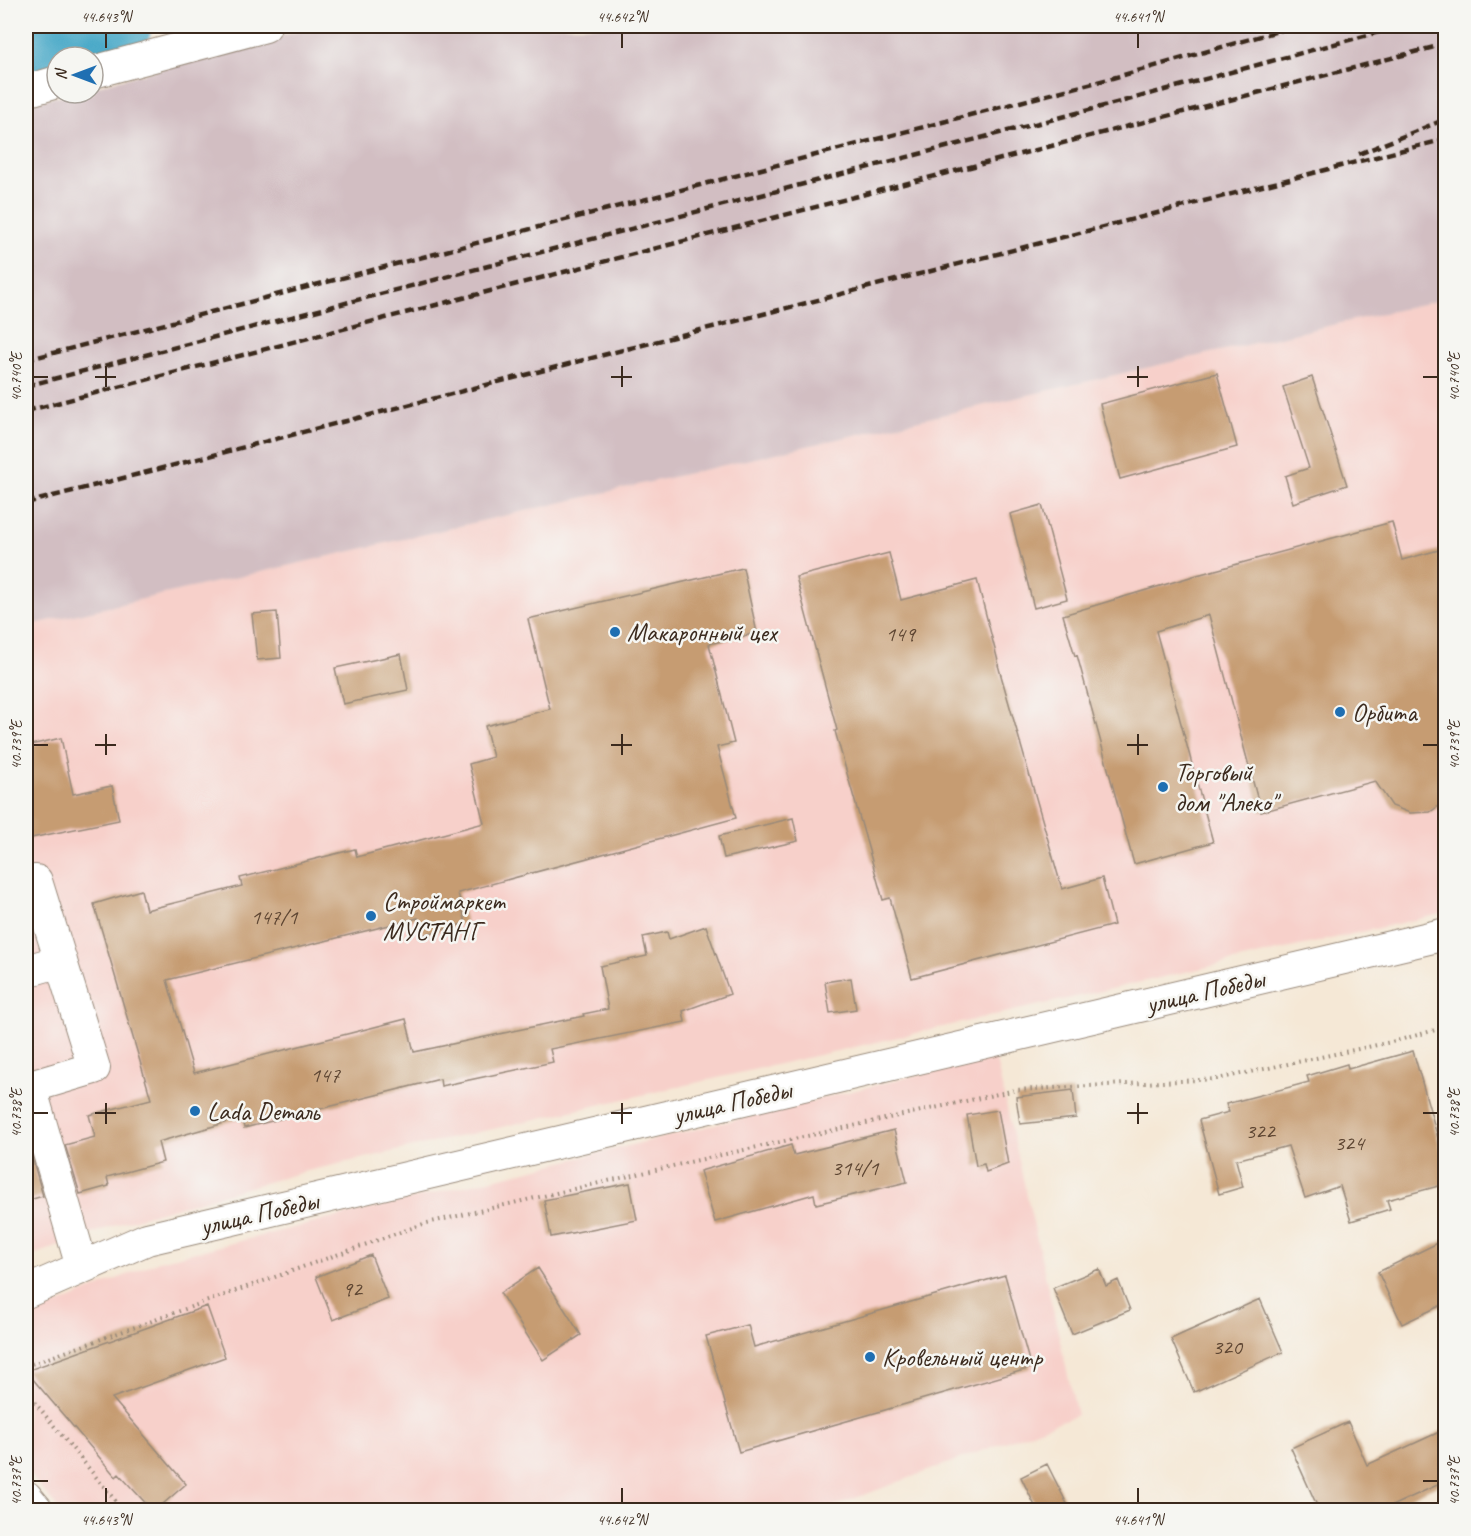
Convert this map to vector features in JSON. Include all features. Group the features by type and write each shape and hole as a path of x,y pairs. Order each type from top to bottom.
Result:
{"street":[{"path":"105,69 265,26"},
{"path":"26,91 45,85"},
{"path":"26,882 36,881 94,1068 28,1086 82,1268"},
{"name":"улица Победы","path":"26,1292 147,1239 1446,934"},
{"path":"26,971 61,961"},
{"path":"26,1497 37,1510"}],"path":[{"path":"26,1366 423,1224 479,1210 1016,1090 1217,1078 1396,1041 1446,1027"},
{"path":"26,1394 123,1510"}],"shaded area":[{"path":"318,26 1445,26 1445,299 26,626 26,104 45,99 45,105 105,105 105,84"},
{"path":"1445,299 1445,913 303,1172 121,1223 26,1258 26,626"},
{"path":"995,1056 1077,1415 824,1510 59,1510 26,1470 26,1318 159,1261"}],"building":[{"path":"1217,373 1237,447 1120,479 1100,404"},
{"path":"1312,377 1347,485 1293,503 1285,476 1309,468 1283,387"},
{"path":"1042,505 1067,599 1034,608 1010,514"},
{"name":"Орбита","path":"1392,522 1402,560 1446,548 1446,801 1430,812 1410,813 1392,806 1375,781 1261,812 1209,615 1156,631 1213,842 1134,864 1077,655 1075,656 1063,615 1197,575"},
{"path":"889,553 901,600 977,580 998,665 1062,889 1102,878 1114,925 912,978 890,898 883,900 835,731 837,730 796,577"},
{"path":"743,568 757,633 709,644 734,743 717,747 736,818 458,893 466,923 423,935 418,918 167,980 194,1073 406,1019 414,1052 584,1016 583,1014 608,1009 600,966 647,956 643,937 667,932 669,939 706,926 730,994 683,1011 685,1022 550,1049 553,1062 441,1086 440,1079 244,1128 242,1118 158,1142 163,1162 107,1177 109,1186 80,1194 65,1145 95,1137 89,1115 151,1099 94,904 141,890 146,910 242,886 240,878 355,849 357,857 484,823 469,764 493,757 485,726 550,709 528,619"},
{"path":"277,612 281,658 257,660 252,614"},
{"path":"401,654 408,690 343,704 335,668"},
{"path":"61,738 73,794 112,786 119,820 26,839 26,746"},
{"path":"793,818 798,841 724,858 719,836"},
{"path":"851,978 856,1009 830,1013 825,982"},
{"path":"1413,1051 1446,1166 1446,1184 1387,1200 1390,1209 1351,1221 1340,1186 1305,1198 1288,1146 1236,1160 1243,1187 1219,1194 1199,1120 1229,1112 1226,1104 1309,1082 1307,1076 1347,1064 1348,1069"},
{"path":"1073,1090 1076,1118 1020,1124 1016,1097"},
{"path":"998,1110 1008,1164 986,1172 984,1164 976,1166 967,1115"},
{"path":"894,1130 907,1182 816,1204 814,1194 715,1222 700,1171 791,1145 794,1155"},
{"path":"31,1154 43,1196 26,1201 26,1155"},
{"path":"630,1183 637,1220 551,1237 544,1200"},
{"path":"1446,1239 1446,1303 1402,1324 1378,1272"},
{"path":"371,1255 388,1299 333,1320 316,1277"},
{"path":"538,1268 581,1335 543,1360 500,1293"},
{"path":"1099,1269 1106,1286 1118,1280 1130,1310 1072,1334 1053,1288"},
{"name":"Кровельный центр","path":"1005,1275 1031,1368 739,1452 706,1336 748,1325 754,1347"},
{"path":"1260,1299 1283,1352 1194,1392 1171,1339"},
{"path":"207,1306 225,1357 112,1398 186,1484 156,1510 152,1510 119,1474 116,1477 26,1371"},
{"path":"1348,1422 1367,1465 1446,1429 1446,1481 1383,1510 1319,1510 1291,1448"},
{"path":"1047,1464 1070,1510 1037,1510 1021,1477"}],"waterway":[{"path":"26,45 124,26"}],"railway":[{"path":"26,360 1120,76 1296,26"},
{"path":"26,386 1135,98 1401,26"},
{"path":"26,411 1446,44"},
{"path":"1359,154 1446,119"},
{"path":"26,503 1446,139"}],"place":[{"name":"Макаронный цех","path":"615,632"},
{"name":"Орбита","path":"1340,712"},
{"name":"Торговый дом \"Алеко\"","path":"1163,787"},
{"name":"Строймаркет МУСТАНГ","path":"371,916"},
{"name":"Lada Dеталь","path":"195,1111"},
{"name":"Кровельный центр","path":"870,1357"}]}
